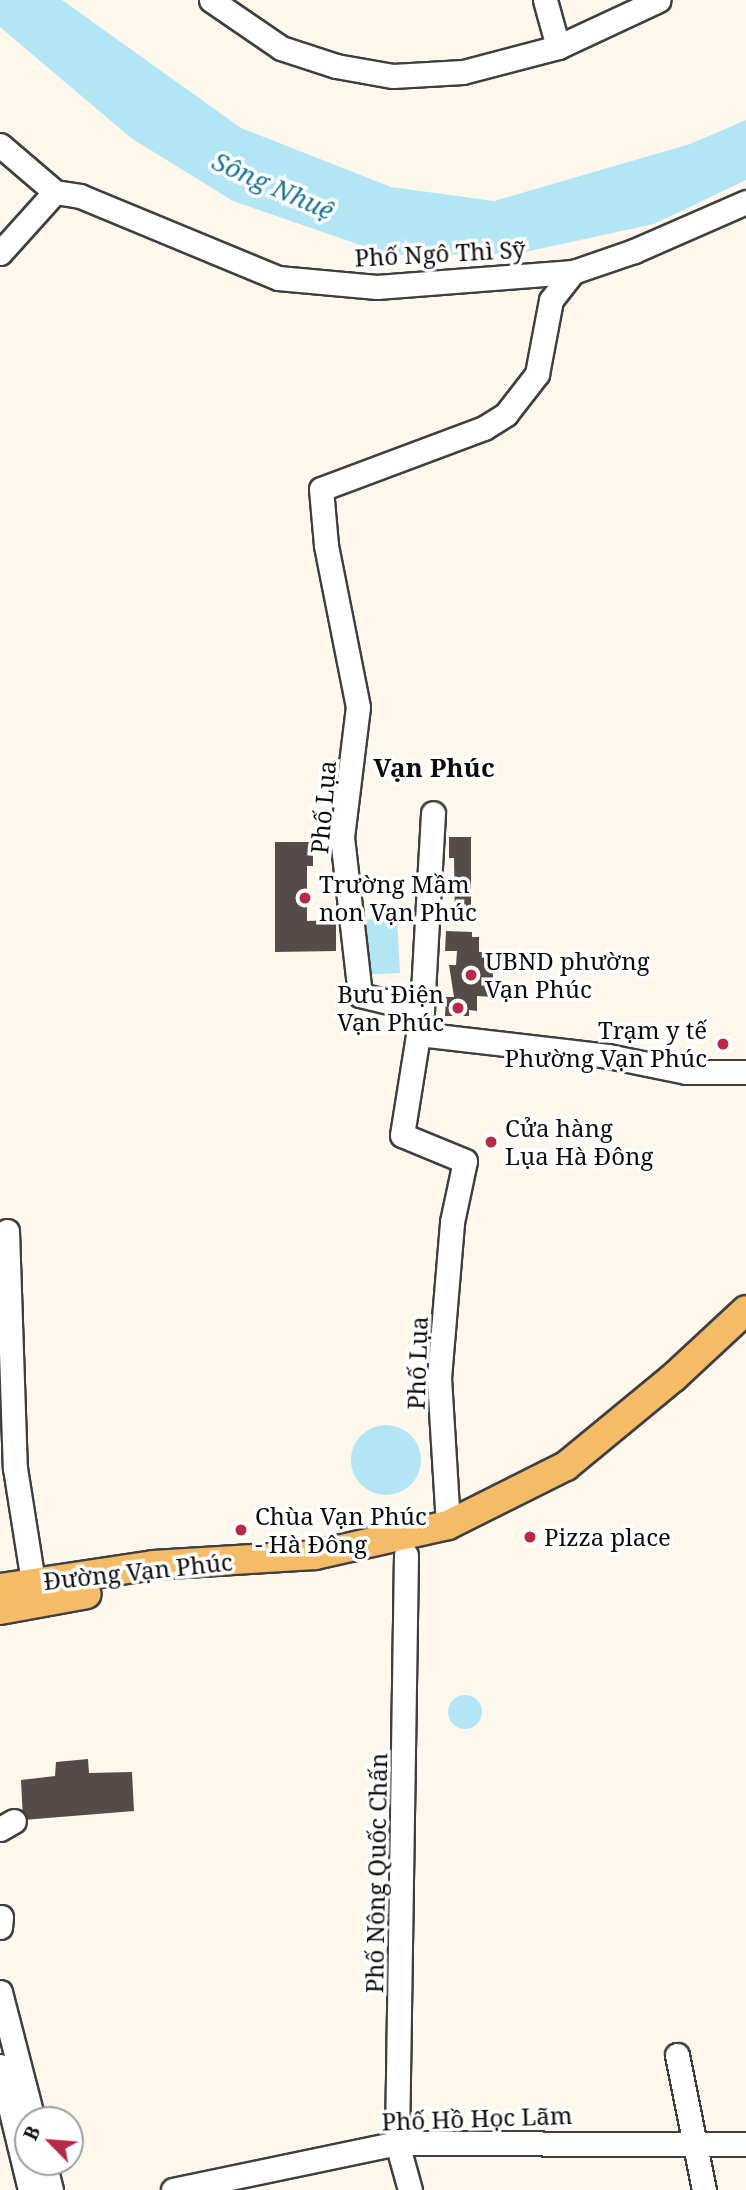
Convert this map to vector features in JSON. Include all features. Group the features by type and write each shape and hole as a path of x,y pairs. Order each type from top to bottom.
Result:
{"main road":[{"name":"Đường Vạn Phúc","path":"0,1588 153,1565 275,1565 325,1570 405,1555 455,1539 571,1480 679,1384 746,1310"},
{"name":"Đường Vạn Phúc","path":"0,1610 275,1565 378,1545 448,1525 566,1466 746,1336"}],"street":[{"path":"211,0 281,48 336,66 393,76 463,72 558,47 659,0"},
{"path":"545,0 558,47"},
{"path":"0,145 55,192 0,253"},
{"name":"Phố Ngô Thì Sỹ","path":"55,192 80,196 278,278 377,287 573,272 634,251 746,202"},
{"name":"Phố Lụa","path":"448,1525 439,1378 452,1222 465,1163 403,1137 422,1010 360,995 342,837 358,707 326,545 321,489 484,428 506,414 537,374 551,300 573,272"},
{"path":"422,1010 433,813"},
{"path":"419,1034 608,1056 686,1072 746,1072"},
{"path":"7,1231 4,1363 7,1469 33,1582"},
{"name":"Phố Nông Quốc Chấn","path":"405,1555 397,2143 410,2190"},
{"path":"0,1927 1,1917"},
{"path":"0,1992 29,2106"},
{"path":"677,2055 691,2141 704,2190"},
{"path":"0,2066 30,2190"},
{"name":"Phố Hồ Học Lãm","path":"173,2190 397,2143 691,2141 746,2144"}],"water":[{"name":"Sông Nhuệ","path":"0,0 62,0 241,128 391,187 494,201 690,144 746,120 746,180 654,224 516,254 389,255 233,201 131,138 0,27"},
{"path":"397,918 400,973 359,975 357,920"},
{"path":"386,1425 411,1435 421,1460 411,1485 386,1495 361,1485 351,1460 361,1435"},
{"path":"465,1695 477,1700 482,1712 477,1724 465,1729 453,1724 448,1712 453,1700"}],"building":[{"path":"449,837 471,837 471,922 455,922 454,858 449,858"},
{"path":"275,842 313,842 313,866 307,866 307,921 336,920 336,951 275,952"},
{"name":"UBND phường Vạn Phúc","path":"446,931 472,932 472,937 479,937 479,952 493,952 493,997 477,996 477,1011 469,1010 469,1016 445,1016 446,997 454,997 449,965 456,965 457,951 445,951"},
{"path":"88,1759 89,1773 132,1772 134,1811 23,1820 21,1780 55,1776 56,1762"}],"place":[{"name":"Trường Mầm non Vạn Phúc","path":"305,898"},
{"name":"UBND phường Vạn Phúc","path":"471,975"},
{"name":"Bưu Điện Vạn Phúc","path":"458,1008"},
{"name":"Trạm y tế Phường Vạn Phúc","path":"723,1044"},
{"name":"Cửa hàng Lụa Hà Đông","path":"491,1142"},
{"name":"Chùa Vạn Phúc - Hà Đông","path":"241,1530"},
{"name":"Pizza place","path":"530,1537"}],"district":[{"name":"Vạn Phúc","path":"434,768"}]}
